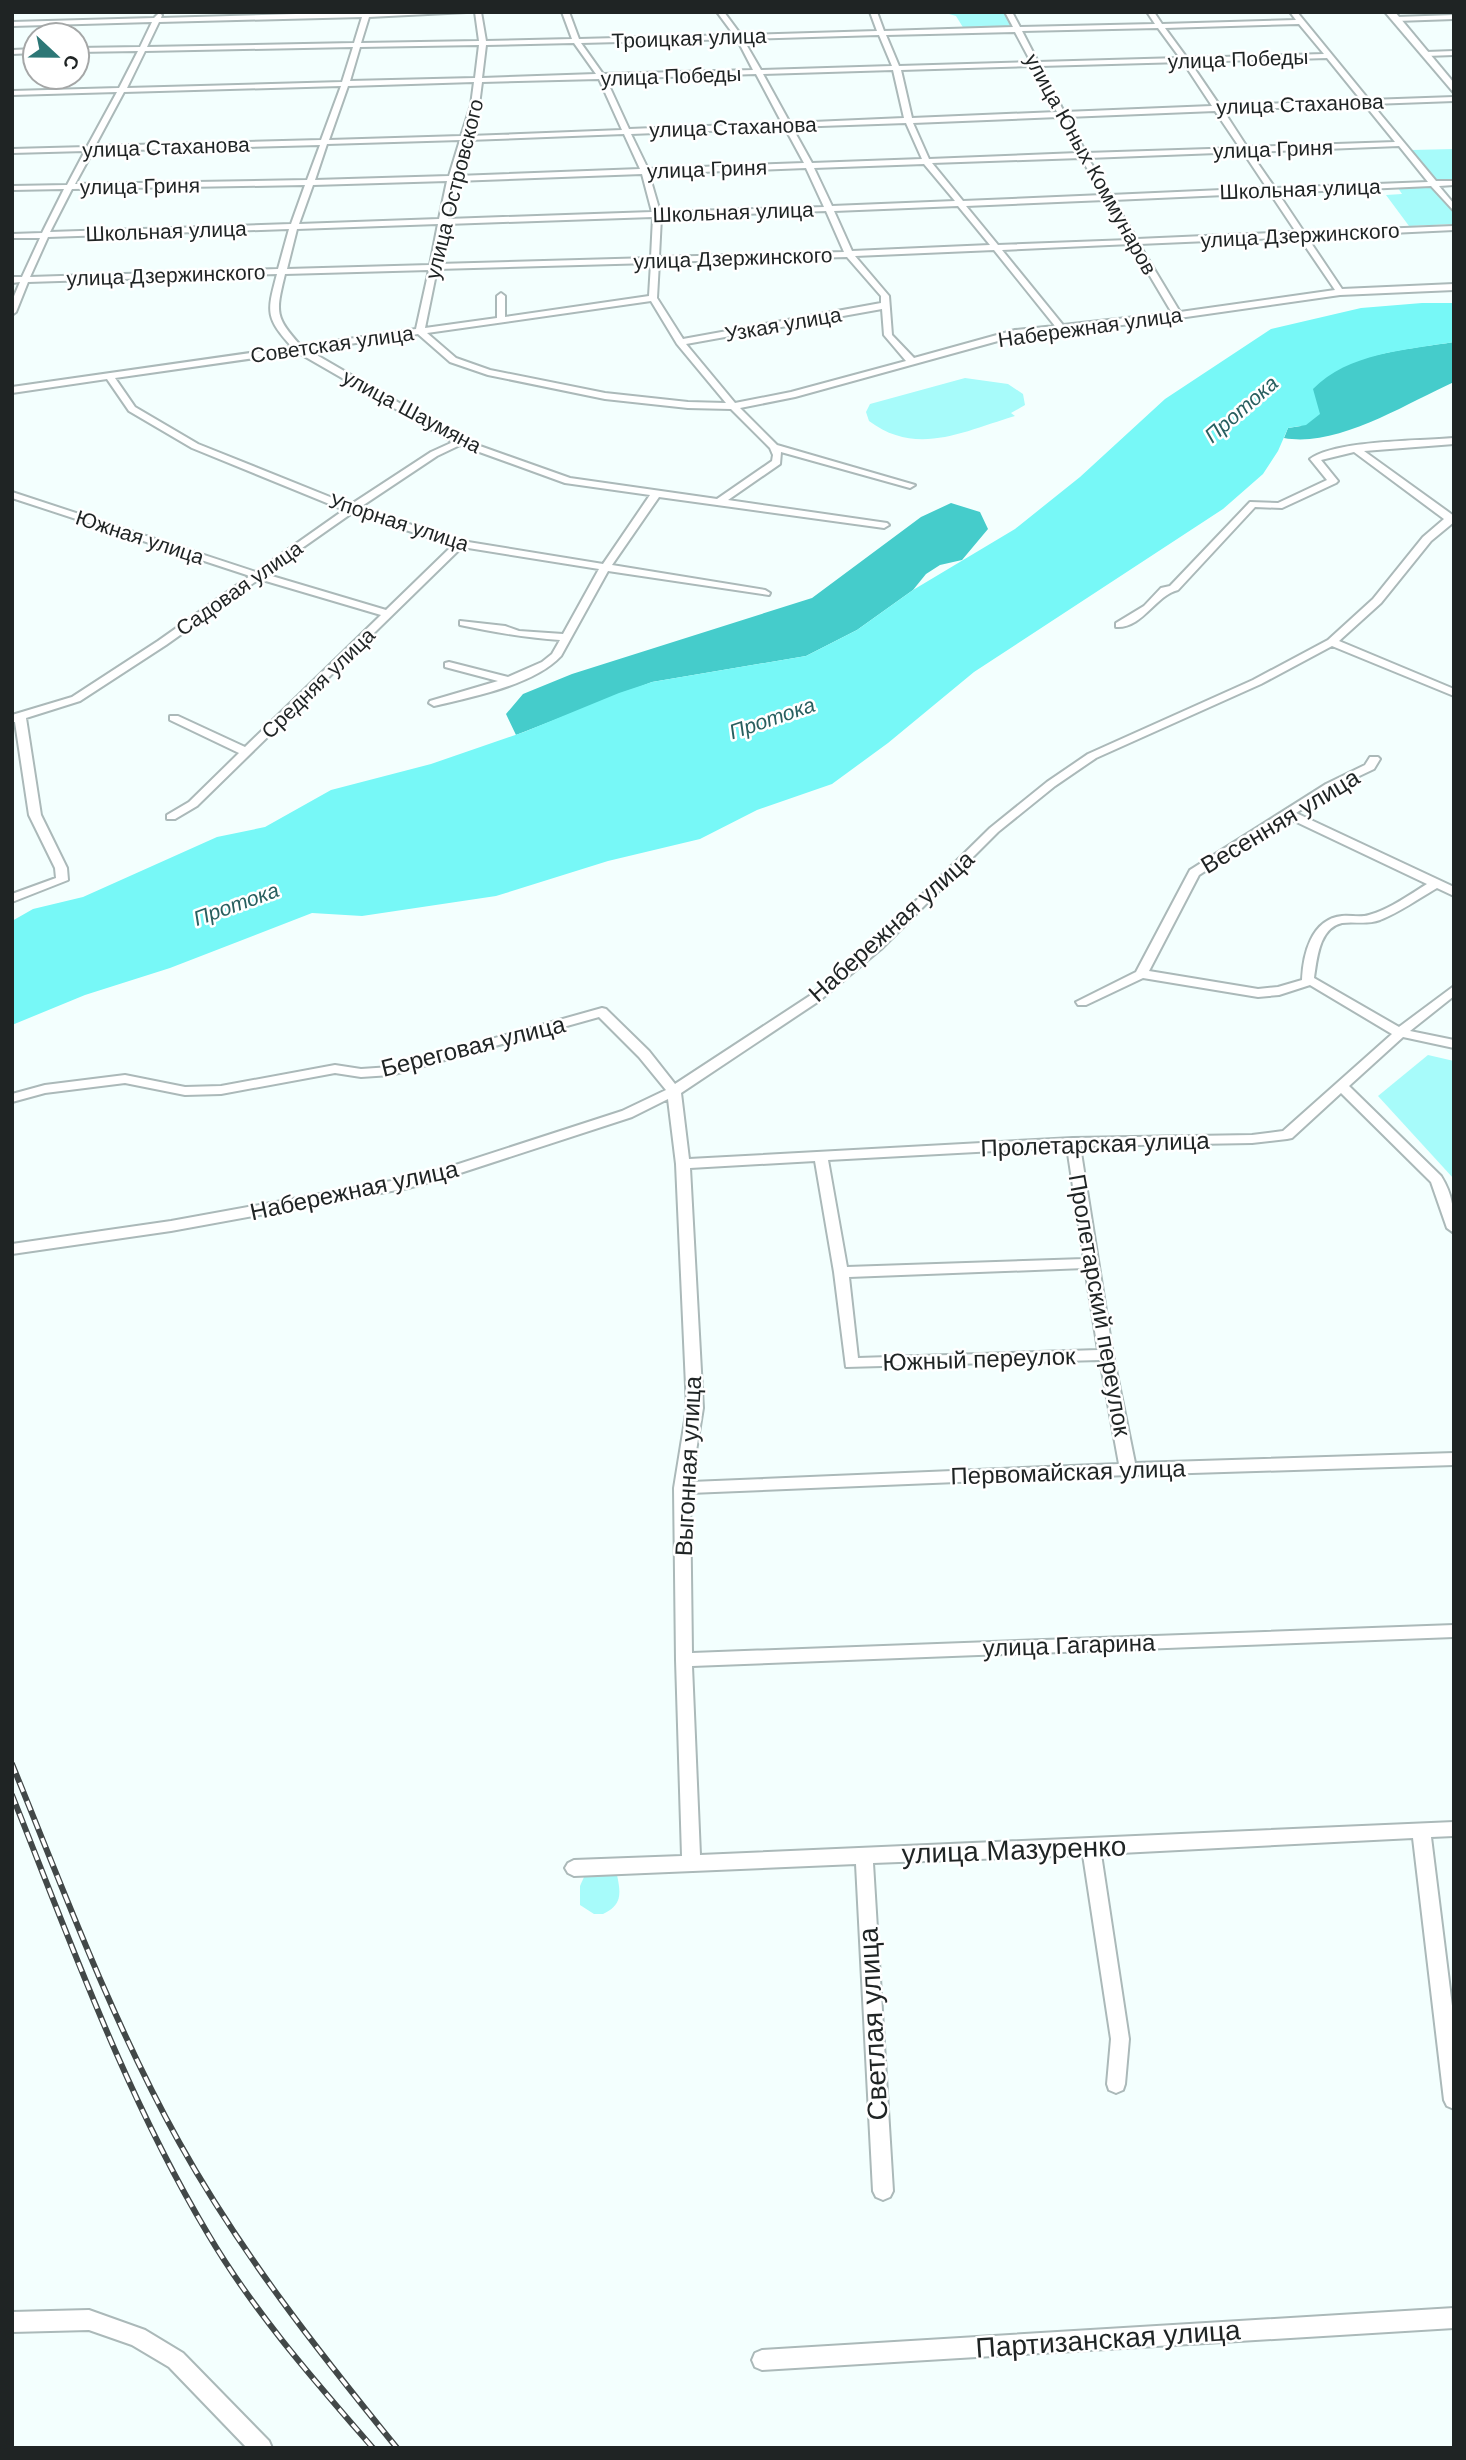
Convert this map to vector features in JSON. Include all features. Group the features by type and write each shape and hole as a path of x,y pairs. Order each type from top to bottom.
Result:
{"main road":[{"path":"1393,16 1454,90"}],"street":[{"path":"12,24 159,16 464,12"},
{"name":"улица Островского","path":"421,332 452,178 467,138 479,82 483,43 478,12"},
{"path":"565,12 576,41 602,78 645,172 657,214 653,298 680,342 733,406 775,447 778,455 777,462 720,501"},
{"path":"720,12 739,37 809,165 826,209 849,254 885,296 888,335 912,362"},
{"path":"873,12 897,69 908,119 927,162 963,203 1061,328"},
{"name":"улица Юных Коммунаров","path":"1008,12 1083,155 1177,315"},
{"path":"1150,12 1186,61 1340,292"},
{"path":"1293,12 1454,209"},
{"name":"улица Шаумяна","path":"367,14 345,85 293,226 273,305 278,326 299,349 460,442 568,481 884,525"},
{"path":"12,312 44,235 92,149 159,16"},
{"path":"1393,16 1454,17"},
{"name":"Троицкая улица","path":"91,50 576,41 1301,22"},
{"path":"1426,54 1454,53"},
{"name":"улица Победы","path":"12,93 479,82 1330,56"},
{"name":"улица Стаханова","path":"12,151 467,138 1454,99"},
{"name":"улица Гриня","path":"12,188 645,172 1401,144"},
{"name":"Школьная улица","path":"12,236 826,209 1454,183"},
{"name":"улица Дзержинского","path":"12,280 849,254 1454,228"},
{"name":"Набережная улица","path":"733,406 792,395 1015,333 1177,315 1340,292 1454,287"},
{"path":"501,296 501,320"},
{"name":"Советская улица","path":"12,390 653,298"},
{"name":"Узкая улица","path":"680,342 887,305"},
{"path":"421,332 453,360 488,372 604,396 688,405 733,406"},
{"name":"Упорная улица","path":"109,376 132,409 195,446 351,509 460,544 765,593"},
{"path":"1120,625 1149,608 1165,590 1174,588 1253,504 1279,506 1334,481 1314,458 1356,449 1454,441"},
{"name":"Садовая улица","path":"16,718 76,699 163,643 256,575 433,454 460,442"},
{"path":"775,447 910,485"},
{"path":"1356,449 1452,519"},
{"path":"434,703 547,665 556,656 605,568 656,494"},
{"name":"Южная улица","path":"12,495 256,575 389,614"},
{"name":"Набережная улица","path":"12,1249 171,1226 408,1183 627,1114 674,1091 815,998 877,946 994,831 1051,784 1092,756 1257,682 1332,642 1377,601 1427,539 1452,519"},
{"name":"Средняя улица","path":"171,817 193,804 460,544"},
{"path":"464,623 517,634 566,637"},
{"path":"1332,642 1454,693"},
{"path":"449,665 506,680"},
{"path":"12,898 62,880 61,868 35,815 16,718"},
{"path":"174,718 247,752"},
{"name":"Весенняя улица","path":"1142,974 1194,873 1330,786 1370,767 1374,759"},
{"path":"1286,813 1454,892"},
{"path":"1436,884 1368,920 1342,919 1325,925 1317,938 1308,979 1400,1033 1454,1044"},
{"path":"1082,1002 1142,974 1258,993 1279,991 1311,981"},
{"name":"Пролетарская улица","path":"683,1164 1073,1142 1252,1139 1287,1135 1400,1033 1454,990"},
{"name":"Береговая улица","path":"12,1098 46,1089 125,1079 185,1091 220,1090 319,1070 335,1069 361,1073 390,1071 603,1012 644,1054 674,1091"},
{"path":"1342,1086 1436,1179 1442,1189 1454,1228"},
{"name":"Выгонная улица","path":"674,1091 683,1164 695,1408 682,1489 684,1660 691,1864"},
{"name":"Пролетарский переулок","path":"1073,1142 1128,1469"},
{"path":"821,1157 841,1272 1093,1263"},
{"name":"Южный переулок","path":"841,1272 851,1363 1107,1355"},
{"name":"Первомайская улица","path":"682,1489 1128,1469 1454,1459"},
{"name":"улица Гагарина","path":"684,1660 1454,1631"},
{"name":"улица Мазуренко","path":"574,1867 864,1857 1454,1829"},
{"path":"1421,1831 1454,2101"},
{"path":"1091,1847 1120,2039 1116,2084"},
{"name":"Светлая улица","path":"864,1857 883,2191"},
{"path":"15,2318 89,2320 138,2337 176,2360 262,2448"},
{"name":"Партизанская улица","path":"762,2360 1454,2318"}],"shaded area":[{"path":"1004,12 1013,28 964,29 956,16 949,14"},
{"path":"1454,149 1454,180 1434,181 1411,150"},
{"path":"1432,186 1454,213 1454,224 1409,226 1386,195 1402,194 1398,188"},
{"path":"1454,342 1454,382 1393,412 1348,430 1326,437 1284,438 1288,428 1301,426 1312,389 1322,377 1337,368 1377,355"},
{"path":"965,378 1008,384 1023,394 1025,405 1011,413 1015,416 941,438 905,438 887,432 869,421 866,412 870,404"},
{"path":"951,503 980,512 988,529 962,560 940,565 926,574 913,590 857,630 806,656 652,682 516,735 506,714 523,694 572,674 812,598 921,517"},
{"path":"1428,1055 1454,1061 1454,1179 1378,1096"},
{"path":"607,1871 617,1875 619,1898 609,1911 594,1914 580,1905 580,1886 584,1877 591,1872"}],"water":[{"name":"Протока","path":"1454,303 1454,342 1360,360 1327,377 1313,389 1320,414 1306,425 1288,428 1278,451 1263,474 1223,509 974,672 888,743 832,784 757,810 700,839 608,861 496,896 362,916 312,913 170,968 85,995 12,1025 12,921 33,909 83,897 217,837 265,827 331,790 431,764 524,732 652,682 806,656 857,630 913,590 1015,529 1080,477 1165,399 1271,329 1361,308"}],"railway":[{"path":"12,1764 110,2003 179,2142 254,2262 309,2338 397,2448"},
{"path":"12,1795 101,2019 178,2182 245,2291 286,2345 373,2448"}]}
